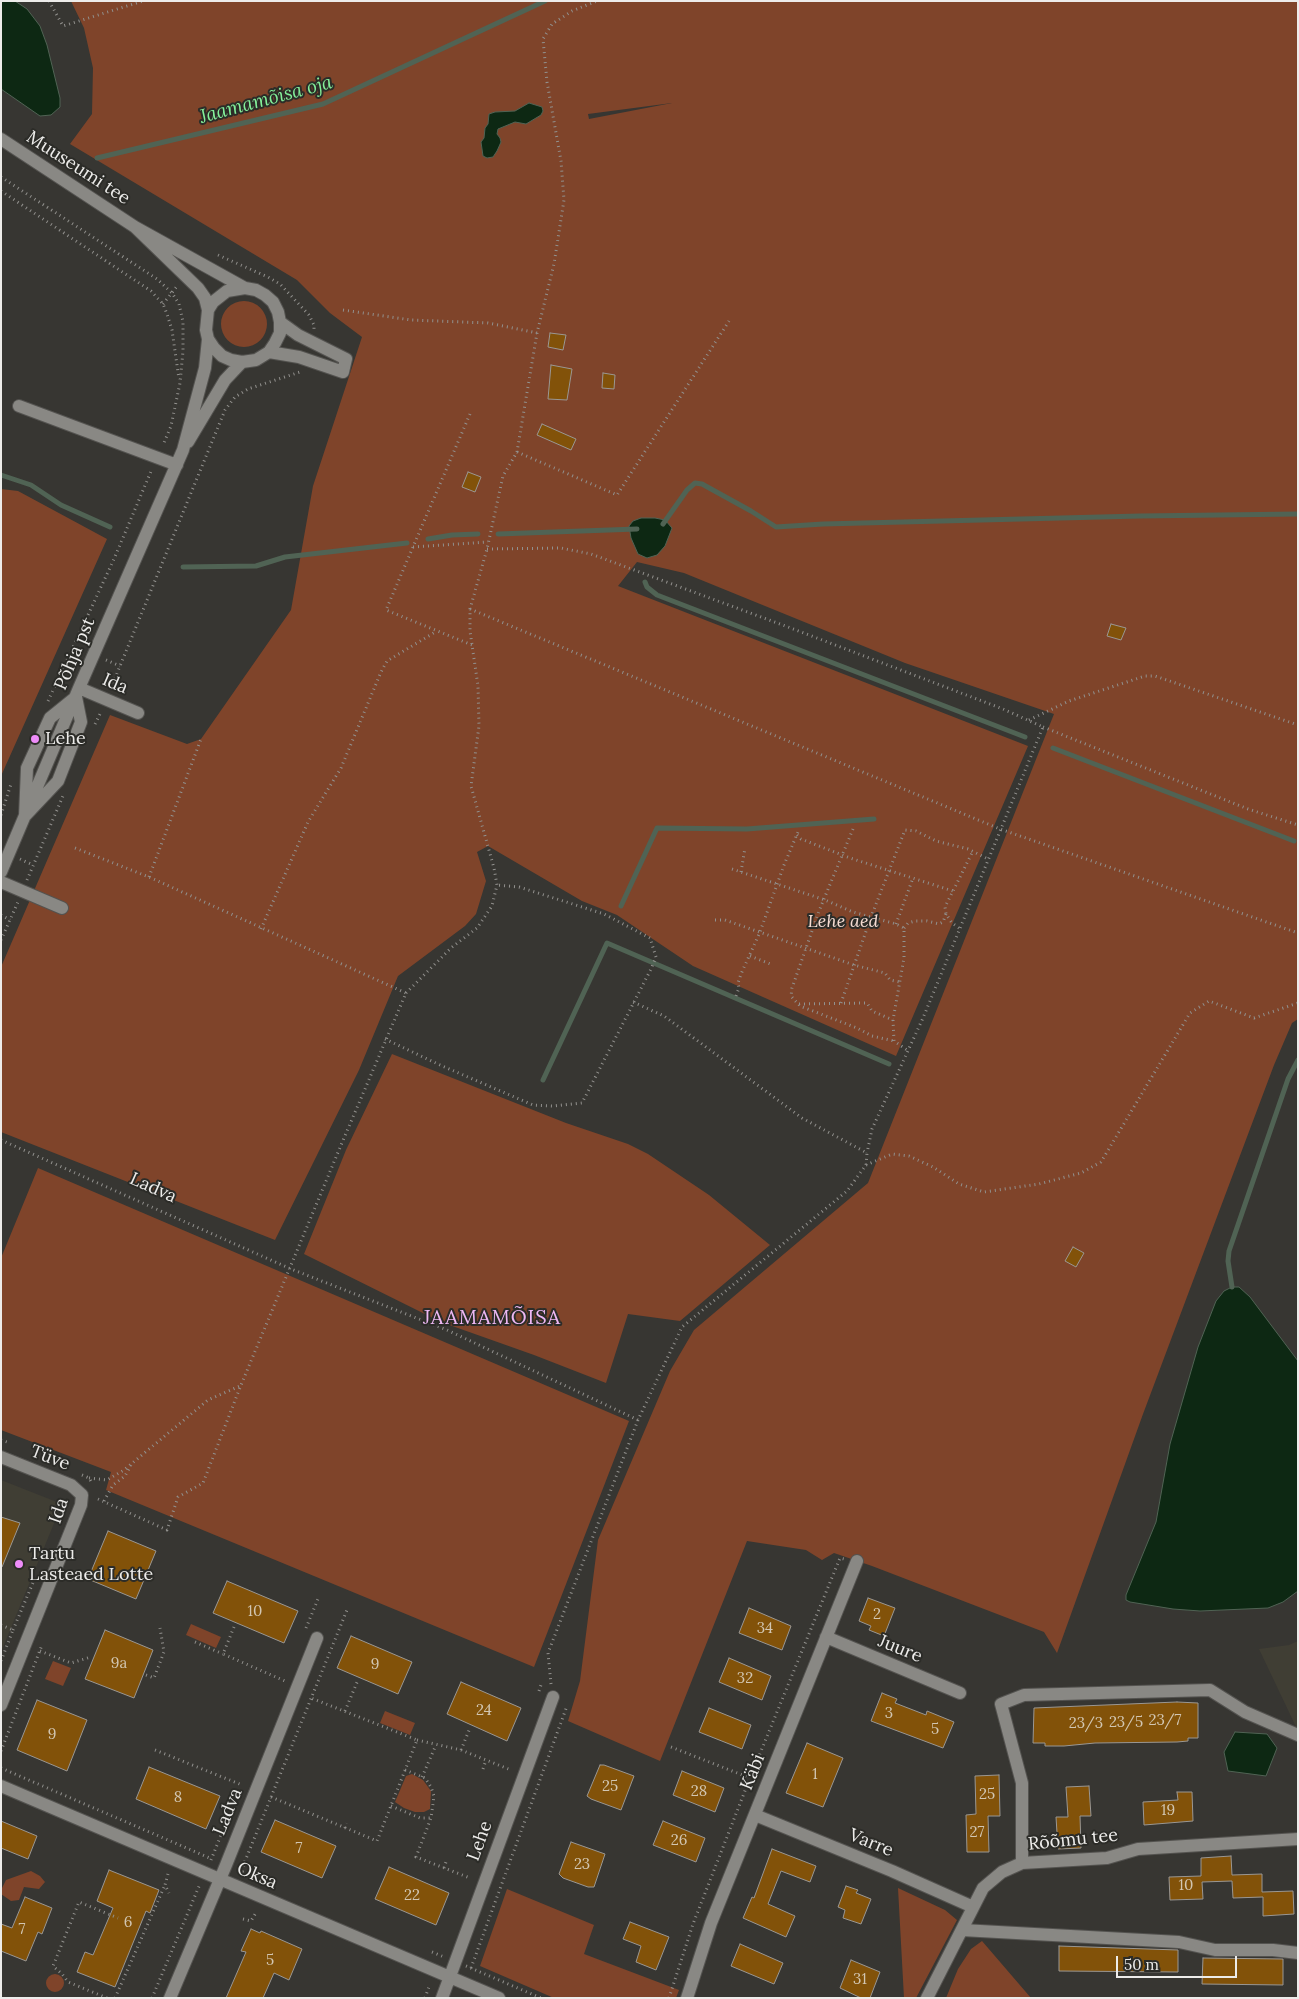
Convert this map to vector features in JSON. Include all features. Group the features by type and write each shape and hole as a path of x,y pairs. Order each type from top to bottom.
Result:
{"street":[{"name":"Muuseumi tee","path":"1,139 135,226 245,288 256,290 265,295 273,302 280,322"},
{"name":"Muuseumi tee","path":"135,226 186,276 205,298 208,310 206,330 208,339"},
{"path":"208,310 213,302 227,291 245,288"},
{"path":"269,352 307,360 342,372 346,359 298,335 280,322"},
{"path":"208,339 222,356 231,360 242,362 256,360 269,352 276,343 280,333 280,322"},
{"name":"Põhja pst","path":"1,872 183,450 205,368 208,339"},
{"name":"Põhja pst","path":"183,450 225,380 242,362"},
{"path":"19,406 177,465"},
{"name":"Ida","path":"77,692 106,700 138,713"},
{"path":"1,882 62,908"},
{"name":"Tüve","path":"1,1457 71,1485 82,1495"},
{"name":"Ida","path":"1,1706 81,1505 82,1495"},
{"name":"Käbi","path":"687,1998 711,1923 856,1562"},
{"name":"Ladva","path":"170,1998 226,1865 317,1638"},
{"name":"Juure","path":"826,1638 960,1693"},
{"path":"1022,1863 1022,1783 1001,1704 1024,1695 1210,1690 1244,1712 1298,1736"},
{"name":"Lehe","path":"442,1998 552,1697"},
{"name":"Oksa","path":"1,1786 499,1998"},
{"name":"Varre","path":"755,1815 892,1871 973,1907"},
{"name":"Rõõmu tee","path":"927,1998 983,1888 1002,1872 1022,1863 1107,1858 1138,1849 1298,1839"},
{"path":"962,1930 1179,1942 1215,1950 1273,1950 1298,1953"}],"path":[{"path":"50,1 63,26 143,1"},
{"path":"98,1499 167,1530 178,1497 203,1483 241,1385 291,1269 385,1039 406,993 451,948 477,928 492,906 497,885 471,786 479,726 478,686 472,646 470,609 487,549 503,476 517,452 536,334 554,264 564,200 561,161 547,82 543,39 552,24 572,12 597,1"},
{"path":"1,177 157,279 172,293 179,304 183,322 184,352 171,426 114,559 44,710"},
{"path":"1,191 151,291 163,304 172,330 180,383"},
{"path":"199,262 208,251 280,284 309,314 314,325 312,342"},
{"path":"163,304 186,276"},
{"path":"343,310 411,320 488,323 536,334"},
{"path":"517,452 617,495 729,321"},
{"path":"94,726 225,410 235,397 248,389 296,374 302,370 307,360"},
{"path":"470,414 386,610 472,646"},
{"path":"413,547 488,542"},
{"path":"487,549 561,548 591,554 798,630 1248,808 1298,825"},
{"path":"470,609 1000,829 1298,933"},
{"path":"262,929 308,822 341,768 387,661 437,631"},
{"path":"1029,720 1069,701 1144,676 1155,676 1298,725"},
{"path":"866,1165 872,1129 908,1050 1043,727"},
{"path":"149,877 201,739"},
{"path":"1,815 13,778"},
{"path":"1,940 64,795"},
{"path":"853,829 792,988 791,996 798,1004 872,1036 894,1041 908,1050"},
{"path":"841,1003 871,917 905,830 916,831 936,841 973,852 988,859"},
{"path":"736,996 741,974 760,932 798,834 801,838 842,855 953,891"},
{"path":"75,848 149,877 406,993"},
{"path":"741,872 745,848"},
{"path":"959,928 952,923 946,914 945,907 973,852"},
{"path":"732,869 904,928"},
{"path":"896,924 913,878"},
{"path":"385,1039 533,1105 553,1106 582,1103 656,957 650,938 604,914 519,887 497,885"},
{"path":"894,1041 893,1020 904,958 904,928 915,921 939,924 943,922 946,914"},
{"path":"1,915 10,920"},
{"path":"715,920 726,920 854,965 885,972 890,980 900,982"},
{"path":"750,956 773,964"},
{"path":"552,1697 548,1653 638,1420 682,1327 847,1191 866,1165 892,1154 909,1156 933,1167 959,1184 984,1192 1039,1184 1081,1173 1101,1162 1190,1013 1209,1001 1254,1018 1298,1003"},
{"path":"633,1002 664,1016 802,1118 867,1153"},
{"path":"798,1004 867,1003 872,1011 893,1020"},
{"name":"Ladva","path":"1,1140 291,1269 447,1330 638,1420"},
{"path":"89,1478 107,1480 133,1462 208,1400 241,1385"},
{"path":"104,1501 113,1485 125,1476 133,1462"},
{"path":"669,1998 693,1924 750,1778 840,1558 856,1562"},
{"path":"239,1875 348,1610"},
{"path":"1,1626 13,1630 1,1661"},
{"path":"223,1654 234,1627"},
{"path":"146,1675 154,1678 164,1652 160,1628"},
{"path":"195,1642 255,1670 285,1680"},
{"path":"40,1651 70,1663 91,1657"},
{"path":"345,1712 358,1680"},
{"path":"311,1698 384,1729 417,1740 461,1750 511,1770"},
{"path":"470,1968 567,1706"},
{"path":"461,1750 470,1728"},
{"path":"271,1797 377,1841 417,1740"},
{"path":"422,1777 436,1745"},
{"path":"672,1747 767,1785"},
{"path":"155,1750 216,1772 242,1785"},
{"path":"170,1756 172,1752"},
{"path":"483,1769 486,1760"},
{"path":"1,1768 274,1885"},
{"path":"405,1770 422,1777 431,1787 434,1796 431,1818 416,1857 470,1878"},
{"path":"302,1810 304,1805"},
{"path":"391,1806 420,1818 431,1818"},
{"path":"344,1828 346,1823"},
{"path":"444,1868 447,1859"},
{"path":"115,1998 165,1885 168,1874"},
{"path":"152,1998 201,1881"},
{"path":"165,1885 169,1893"},
{"path":"107,1998 68,1982 53,1966 79,1902 118,1918"},
{"path":"243,1920 251,1921 257,1911"},
{"path":"424,1949 541,1998"},
{"path":"425,1998 430,1985"}],"shaded area":[{"path":"1,1 15,1 27,9 40,26 47,45 60,98 60,107 51,115 40,116 1,89"},
{"path":"529,103 542,107 541,115 526,124 515,122 498,129 497,134 501,142 497,151 493,157 487,158 483,156 481,142 488,124 489,114 515,111"},
{"path":"641,518 665,520 672,528 665,546 657,555 647,558 638,554 631,538 629,526 633,521"},
{"path":"1232,1287 1239,1287 1250,1297 1298,1361 1298,1591 1283,1602 1268,1608 1200,1611 1130,1602 1126,1600 1126,1595 1156,1522 1170,1444 1198,1347 1216,1301 1224,1291"},
{"name":"Tartu Lasteaed Lotte","path":"1,1480 62,1504 1,1652"},
{"path":"1298,1641 1298,1731 1259,1649 1289,1645"},
{"path":"1235,1732 1267,1734 1277,1748 1266,1776 1228,1771 1224,1752"}],"green space":[{"name":"Lehe aed","path":"71,1 1298,1 1298,1019 1292,1023 1274,1065 1143,1414 1057,1653 1044,1632 872,1566 834,1553 822,1560 806,1550 747,1541 660,1761 568,1721 580,1681 598,1540 670,1371 694,1330 868,1183 1054,714 905,663 684,573 637,562 618,586 1028,746 896,1056 693,966 617,915 582,901 488,846 477,852 486,881 476,914 465,926 398,976 359,1070 275,1240 1,1132 1,967 110,715 187,744 201,739 291,610 313,486 362,337 330,313 297,280 70,144 92,114 93,68 84,28","holes":["672,103 589,119 588,114"]},
{"path":"244,301 257,305 263,311 267,324 263,337 257,343 244,347 231,343 225,337 221,324 225,311 231,305"},
{"path":"1,489 18,491 107,539 1,776"},
{"path":"392,1054 566,1123 628,1144 648,1154 709,1195 770,1245 680,1321 628,1314 606,1383 441,1322 304,1254 346,1150"},
{"path":"38,1168 629,1421 534,1667 106,1490 111,1472 1,1430 1,1258"},
{"path":"191,1624 221,1637 216,1648 186,1635"},
{"path":"53,1661 71,1668 63,1686 45,1679"},
{"path":"385,1711 415,1723 410,1735 380,1723"},
{"path":"412,1774 423,1780 431,1791 430,1809 424,1812 415,1812 395,1802 406,1776"},
{"path":"31,1871 40,1876 45,1882 39,1889 24,1887 19,1900 11,1901 1,1894 6,1880"},
{"path":"898,1888 945,1910 957,1920 916,1998 904,1998"},
{"path":"507,1889 594,1925 584,1954 679,1990 676,1998 554,1998 480,1966"},
{"path":"982,1941 1031,1998 946,1998 958,1969 971,1949"},
{"path":"55,1974 61,1977 64,1983 61,1989 55,1992 49,1989 46,1983 49,1977"}],"building":[{"path":"550,333 566,335 563,350 548,347"},
{"path":"551,365 572,369 567,400 548,399"},
{"path":"603,373 615,375 614,389 602,388"},
{"path":"542,424 576,439 571,450 537,435"},
{"path":"468,472 481,477 475,492 462,487"},
{"path":"1111,624 1126,628 1121,640 1107,636"},
{"path":"1073,1247 1084,1253 1076,1267 1065,1261"},
{"name":"Tartu Lasteaed Lotte","path":"1,1517 20,1523 2,1567 1,1567"},
{"path":"108,1531 156,1551 136,1599 88,1579"},
{"path":"227,1581 298,1611 284,1643 213,1613"},
{"path":"868,1598 895,1608 884,1636 869,1630 871,1626 859,1621"},
{"path":"749,1608 791,1626 782,1650 739,1633"},
{"path":"105,1630 153,1650 134,1698 85,1679"},
{"path":"351,1636 412,1662 398,1694 337,1668"},
{"path":"729,1658 771,1676 762,1700 719,1682"},
{"path":"461,1682 521,1708 507,1741 447,1714"},
{"path":"882,1693 897,1699 895,1703 926,1715 927,1711 954,1722 943,1748 871,1721"},
{"path":"37,1700 87,1720 67,1771 17,1750"},
{"path":"1177,1702 1198,1703 1198,1738 1188,1738 1188,1741 1177,1742 1095,1743 1064,1746 1045,1746 1045,1743 1033,1743 1034,1708"},
{"path":"709,1708 751,1725 742,1749 699,1732"},
{"path":"807,1743 843,1758 823,1807 786,1793"},
{"path":"600,1765 634,1776 621,1810 587,1796"},
{"path":"149,1767 220,1796 206,1829 136,1799"},
{"path":"682,1771 724,1788 715,1812 673,1795"},
{"path":"999,1775 1000,1816 988,1816 989,1852 967,1852 966,1815 976,1814 975,1776"},
{"path":"1089,1786 1091,1816 1080,1816 1081,1848 1058,1849 1056,1817 1068,1817 1066,1787"},
{"path":"1177,1792 1192,1792 1193,1821 1144,1825 1143,1802 1178,1800"},
{"path":"275,1820 336,1846 322,1878 261,1852"},
{"path":"1,1821 37,1836 28,1859 1,1848"},
{"path":"663,1821 705,1838 696,1862 653,1845"},
{"path":"571,1842 605,1854 594,1887 588,1887 563,1878 559,1874"},
{"path":"772,1849 816,1866 810,1882 781,1871 768,1904 795,1916 786,1937 743,1918 752,1897 754,1898"},
{"path":"1231,1856 1232,1875 1262,1874 1262,1892 1293,1891 1294,1914 1263,1916 1263,1897 1233,1898 1232,1881 1202,1882 1203,1899 1170,1900 1169,1877 1201,1876 1201,1858"},
{"path":"389,1867 449,1893 436,1925 375,1899"},
{"path":"109,1870 159,1890 150,1913 146,1911 115,1987 77,1972 85,1952 93,1955 113,1908 97,1901"},
{"path":"846,1886 858,1890 856,1893 871,1899 861,1924 843,1918 845,1910 838,1907"},
{"path":"25,1897 52,1908 42,1934 38,1932 26,1961 1,1951 1,1924 12,1928"},
{"path":"630,1922 669,1937 656,1970 636,1962 641,1946 623,1939"},
{"path":"251,1929 260,1933 261,1931 302,1949 289,1980 274,1973 263,1998 226,1998 246,1952 241,1951"},
{"path":"740,1944 783,1963 774,1984 731,1966"},
{"path":"1059,1946 1178,1950 1178,1972 1059,1971"},
{"path":"1203,1958 1283,1959 1283,1985 1202,1984"},
{"path":"851,1960 880,1972 870,1998 861,1998 840,1988"}],"waterway":[{"name":"Jaamamõisa oja","path":"97,158 323,104 545,1"},
{"path":"1,475 31,485 61,505 110,527"},
{"path":"663,524 687,490 695,483 702,484 776,527 823,524 1140,516 1298,514"},
{"path":"498,534 637,529"},
{"path":"428,539 452,535 478,534"},
{"path":"183,567 256,566 285,557 407,543"},
{"path":"645,582 647,587 657,595 1025,737"},
{"path":"1053,748 1294,841"},
{"path":"621,906 657,828 747,829 874,819"},
{"path":"543,1080 607,943 889,1064"},
{"path":"1232,1287 1228,1261 1229,1251 1288,1079 1298,1060"}],"place":[{"name":"Lehe","path":"35,739"},
{"name":"Tartu Lasteaed Lotte","path":"19,1564"}],"district":[{"name":"JAAMAMÕISA","path":"492,1318"}]}
